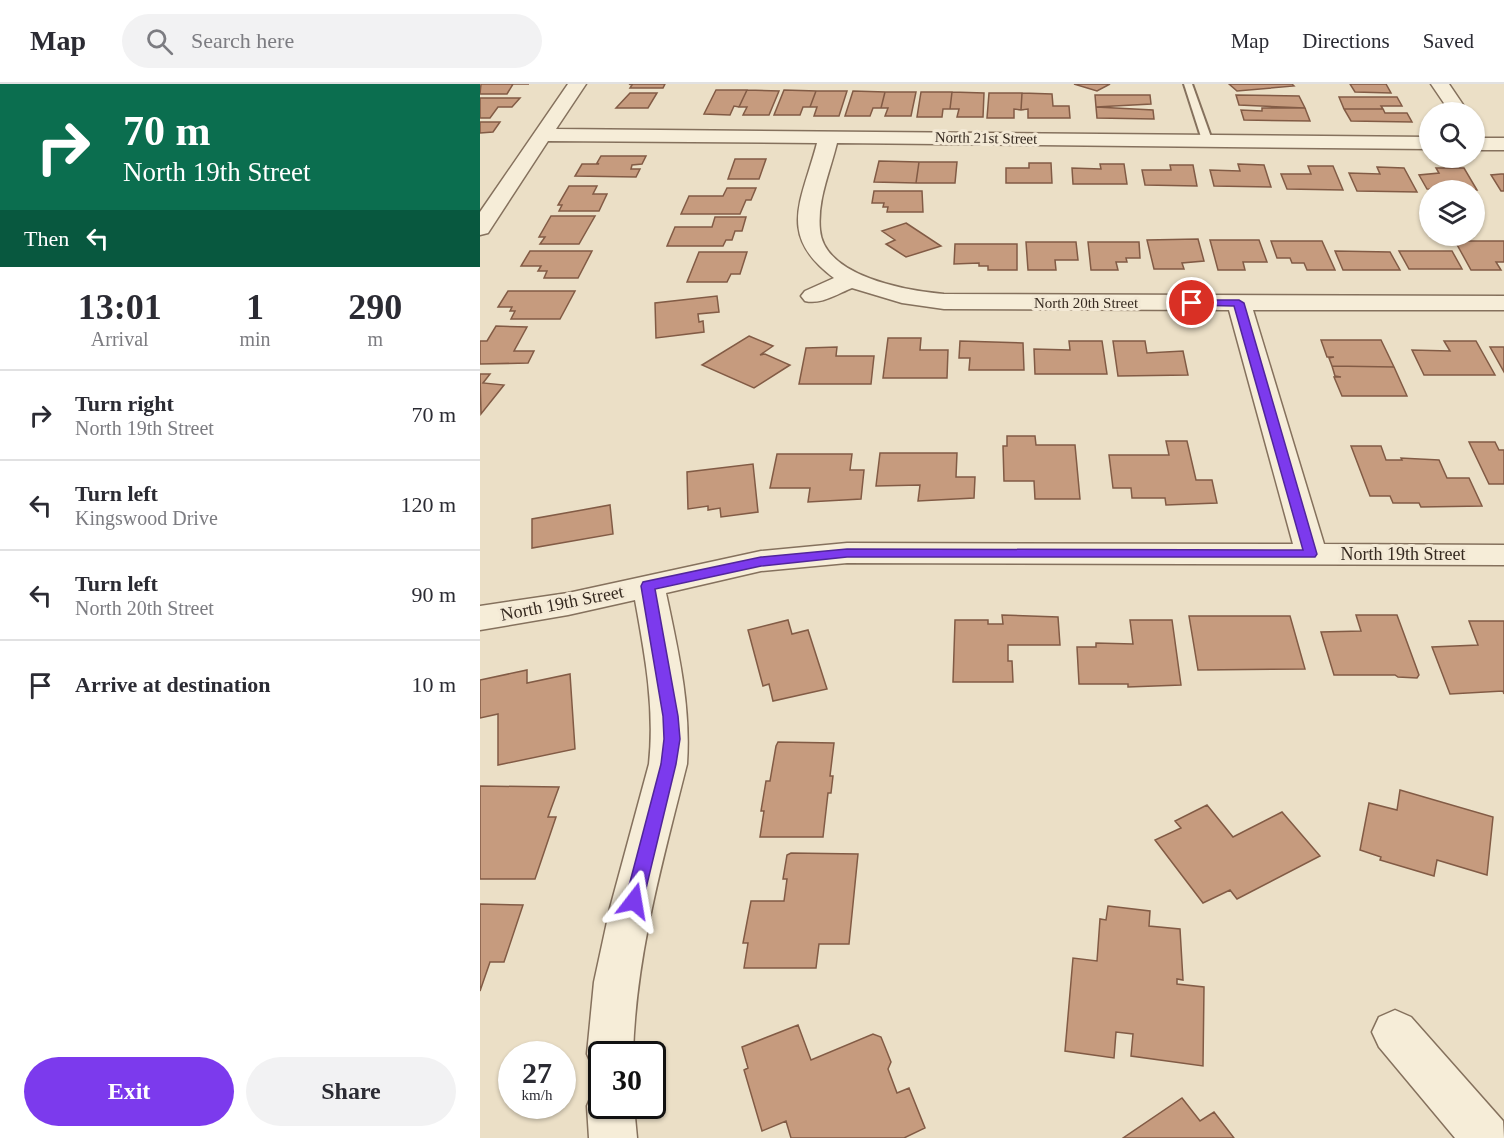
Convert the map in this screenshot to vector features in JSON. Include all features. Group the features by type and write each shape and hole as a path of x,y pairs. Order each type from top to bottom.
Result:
{"street":[{"path":"480,228 577,84"},
{"path":"1440,84 1452,102"},
{"name":"North 21st Street","path":"542,135 1419,143"},
{"name":"North 20th Street","path":"829,136 809,215 809,232 819,254 831,266 852,279 900,296 944,302 1504,303"},
{"path":"1485,142 1504,144"},
{"path":"813,296 852,279"},
{"path":"1239,303 1311,554"},
{"name":"North 19th Street","path":"480,618 568,604 761,561 847,553 1504,555"},
{"path":"611,1041 612,1009 620,958 668,764 672,739 671,716 648,586"},
{"path":"1395,1032 1486,1138"},
{"path":"611,1119 613,1138"}],"lane":[{"path":"1188,84 1207,140"}],"building":[{"path":"481,84 513,84 507,94 480,94"},
{"path":"629,84 665,84 663,88 630,88 632,85"},
{"path":"1074,84 1110,84 1097,91"},
{"path":"1229,84 1292,84 1294,86 1237,91"},
{"path":"1350,84 1386,84 1391,93 1355,92"},
{"path":"716,90 747,90 739,107 734,106 730,115 704,114"},
{"path":"747,90 779,91 769,115 743,115 747,107 739,107"},
{"path":"784,90 816,91 810,107 803,107 800,115 774,115"},
{"path":"816,91 847,91 839,116 814,116 817,107 810,107"},
{"path":"853,91 885,92 881,108 873,108 870,116 845,116"},
{"path":"885,92 916,92 911,116 885,116 888,108 881,108"},
{"path":"921,92 952,92 950,109 943,109 942,117 917,117"},
{"path":"952,92 984,93 983,117 957,117 959,109 950,109"},
{"path":"630,93 657,93 648,108 616,108"},
{"path":"989,93 1022,93 1021,110 1014,109 1014,118 987,118"},
{"path":"1022,93 1052,94 1053,106 1069,106 1070,118 1028,118 1028,109 1021,110"},
{"path":"1095,95 1150,95 1151,104 1096,107"},
{"path":"1236,95 1299,96 1305,108 1239,105"},
{"path":"1339,97 1397,97 1402,106 1381,106 1383,109 1344,109"},
{"path":"480,98 520,98 512,107 498,107 490,118 480,118"},
{"path":"1096,107 1153,110 1154,119 1097,118"},
{"path":"1262,108 1305,108 1310,121 1244,120 1241,110 1262,111"},
{"path":"1344,109 1383,109 1385,113 1407,113 1412,122 1351,121"},
{"path":"480,122 500,122 493,132 480,133"},
{"path":"601,156 646,156 642,164 632,165 631,169 640,169 636,177 575,176 582,164 599,164 597,163"},
{"path":"735,159 766,159 759,179 728,179"},
{"path":"879,161 919,162 916,183 874,182"},
{"path":"919,162 957,162 955,183 916,183"},
{"path":"1029,163 1051,163 1052,183 1006,183 1006,168 1029,168"},
{"path":"1100,164 1124,164 1127,184 1073,184 1072,168 1101,169"},
{"path":"1238,164 1264,165 1271,187 1214,186 1210,170 1240,171"},
{"path":"1170,165 1193,165 1197,186 1145,185 1142,170 1171,170"},
{"path":"1308,166 1333,166 1343,190 1287,189 1281,174 1311,174"},
{"path":"1377,167 1404,168 1417,192 1357,191 1349,173 1380,174"},
{"path":"1436,168 1464,168 1471,180 1422,180 1419,175 1439,173"},
{"path":"1504,174 1504,191 1501,191 1491,175"},
{"path":"569,186 597,186 593,194 607,194 599,211 559,211 562,205 558,205"},
{"path":"727,188 756,188 751,200 746,200 740,214 681,214 689,196 723,196"},
{"path":"874,191 922,191 923,212 887,212 888,207 883,207 884,203 872,203"},
{"path":"551,216 595,216 579,244 540,244 545,237 539,237"},
{"path":"715,217 746,217 742,231 735,231 732,240 726,240 723,246 667,246 675,227 712,227"},
{"path":"906,223 941,246 906,257 886,244 895,240 882,231"},
{"path":"1198,239 1204,261 1182,263 1184,269 1154,269 1147,240"},
{"path":"1210,240 1259,240 1267,262 1243,262 1245,270 1218,270"},
{"path":"1271,241 1322,241 1335,270 1307,270 1304,263 1292,263 1290,258 1277,258"},
{"path":"1485,241 1504,241 1504,262 1496,262 1501,270 1471,270 1458,246 1485,246"},
{"path":"1026,242 1076,242 1078,260 1055,260 1056,270 1028,270"},
{"path":"1088,242 1139,242 1140,258 1126,258 1127,262 1116,262 1118,270 1091,270"},
{"path":"955,244 1017,244 1017,270 988,270 988,266 979,266 979,263 954,264"},
{"path":"530,251 592,251 578,278 544,278 547,271 538,271 541,266 521,266"},
{"path":"1335,251 1390,252 1400,270 1343,270"},
{"path":"1399,251 1452,251 1462,269 1409,269"},
{"path":"699,252 747,252 740,274 731,274 727,282 687,282"},
{"path":"508,291 575,291 560,319 511,319 515,311 510,311 512,307 498,307"},
{"path":"717,296 719,312 698,314 699,322 703,321 704,332 656,338 655,303"},
{"path":"496,326 527,327 514,351 534,351 528,363 480,364 480,341 487,341"},
{"path":"749,336 773,346 760,355 765,354 790,365 754,388 702,365"},
{"path":"888,338 921,338 920,350 948,350 947,378 883,378"},
{"path":"1321,340 1381,340 1394,367 1332,366 1329,358 1334,357 1327,357"},
{"path":"960,341 1023,343 1024,370 969,370 970,358 959,358"},
{"path":"1069,341 1102,341 1107,374 1035,374 1034,349 1070,350"},
{"path":"1113,341 1145,341 1147,353 1183,351 1188,375 1118,376"},
{"path":"1444,341 1476,341 1495,375 1424,375 1412,350 1450,351"},
{"path":"837,347 836,356 874,356 871,384 799,384 806,348"},
{"path":"1490,347 1504,347 1504,372"},
{"path":"1332,366 1394,367 1407,396 1342,396 1334,377 1341,377 1335,376"},
{"path":"480,374 490,374 483,383 504,385 481,414"},
{"path":"1007,436 1035,436 1036,445 1075,445 1080,499 1035,499 1034,481 1004,481 1003,446 1007,446"},
{"path":"1166,441 1187,441 1196,480 1212,480 1217,503 1166,505 1165,498 1132,498 1131,488 1113,488 1109,455 1169,455"},
{"path":"1469,442 1495,442 1499,450 1504,450 1504,484 1489,484"},
{"path":"1351,446 1381,446 1386,460 1402,460 1401,458 1439,460 1447,478 1469,478 1482,506 1421,507 1419,503 1393,503 1390,496 1370,496"},
{"path":"880,453 957,453 956,477 975,477 974,498 918,501 920,485 876,486"},
{"path":"777,454 852,454 850,470 864,470 861,499 808,502 810,488 770,488"},
{"path":"753,464 758,512 721,517 720,508 708,510 708,506 688,509 687,472"},
{"path":"610,505 613,534 532,548 532,519"},
{"path":"1002,615 1058,617 1060,645 1008,645 1008,661 1012,661 1013,682 953,682 955,620 988,620 988,624 1003,624"},
{"path":"1356,615 1397,615 1419,675 1417,678 1395,675 1334,675 1321,632 1361,631"},
{"path":"1189,616 1290,616 1305,669 1198,670"},
{"path":"788,620 792,634 808,630 827,689 773,701 769,684 763,686 748,630"},
{"path":"1130,620 1172,620 1181,685 1128,687 1128,684 1079,684 1077,647 1096,647 1096,643 1133,644"},
{"path":"1469,621 1504,621 1504,694 1503,691 1450,694 1432,647 1478,645"},
{"path":"527,670 527,683 570,674 575,749 498,765 498,714 480,718 480,680"},
{"path":"778,742 834,743 830,776 833,776 831,793 828,793 823,837 760,837 766,781 770,781"},
{"path":"480,786 559,787 548,817 556,817 535,879 480,879"},
{"path":"1400,790 1493,817 1487,875 1437,860 1434,876 1380,860 1381,857 1360,850 1369,803 1397,810"},
{"path":"1207,805 1233,837 1282,812 1320,856 1237,899 1230,890 1203,903 1155,840 1181,828 1175,821"},
{"path":"791,853 858,854 849,944 819,944 816,968 744,968 748,943 743,943 751,901 784,901 787,879 783,879 787,855"},
{"path":"480,904 523,905 504,962 490,962 480,991"},
{"path":"1108,906 1150,911 1149,926 1180,929 1183,980 1177,979 1177,984 1204,987 1203,1066 1131,1056 1133,1034 1116,1032 1114,1058 1065,1051 1073,958 1097,961 1100,919 1106,920"},
{"path":"798,1025 811,1060 873,1034 881,1037 891,1062 888,1069 897,1093 909,1088 925,1128 904,1138 791,1138 786,1121 762,1131 744,1070 748,1068 742,1047"},
{"path":"1182,1098 1200,1121 1214,1112 1234,1138 1123,1138"}],"route":[{"path":"634,901 668,764 672,739 671,716 648,586 761,561 847,553 1311,554 1239,303 1192,303"}]}
